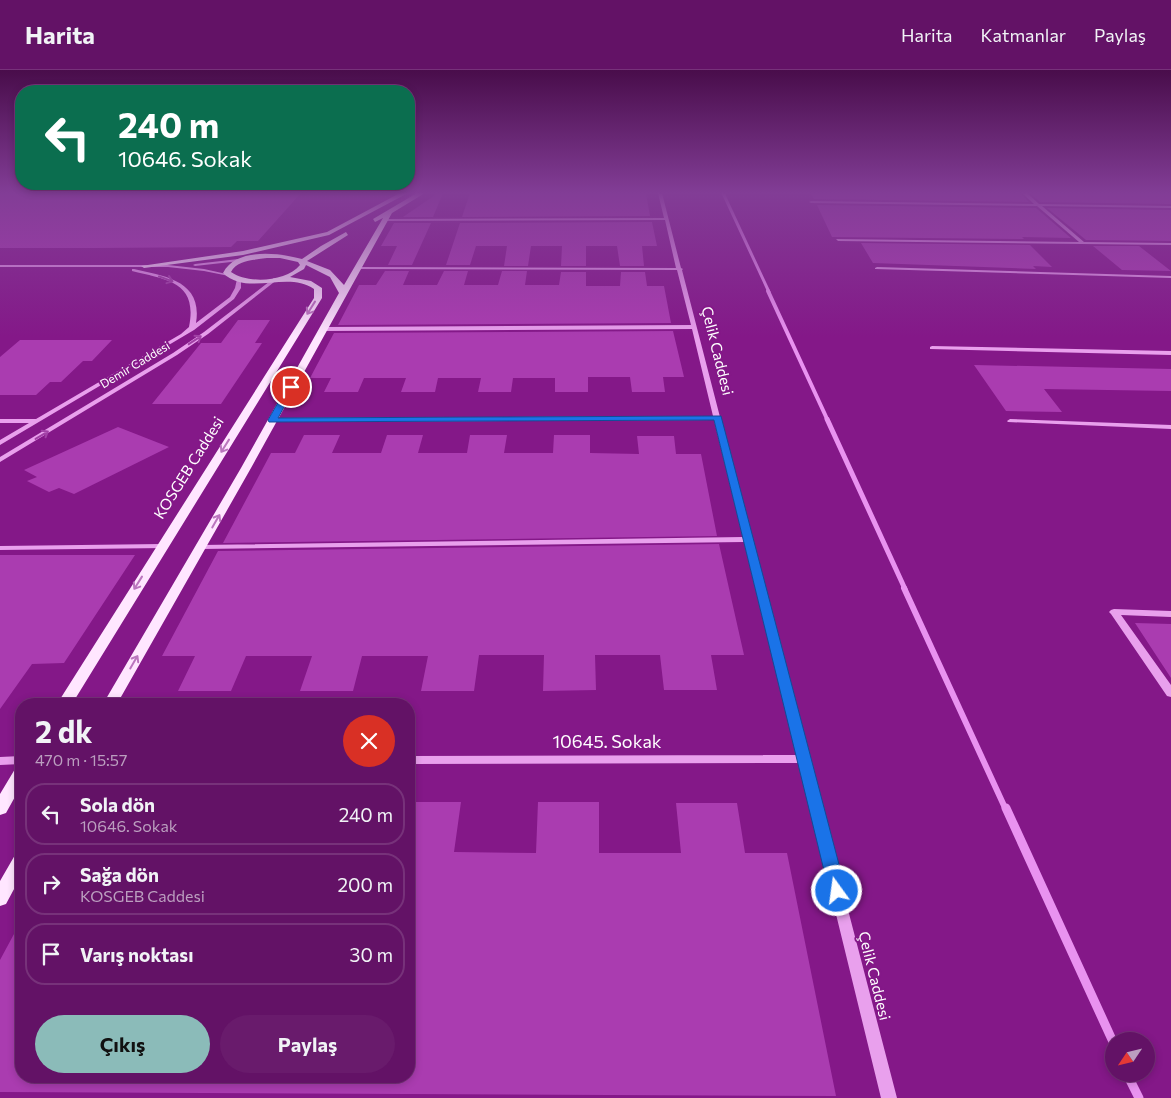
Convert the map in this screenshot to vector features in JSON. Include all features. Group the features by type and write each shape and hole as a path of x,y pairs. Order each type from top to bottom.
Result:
{"main road":[{"path":"144,266 243,253 295,241"},
{"path":"260,257 307,241"},
{"path":"302,262 334,241"},
{"path":"113,698 373,241"},
{"path":"302,262 302,268 298,272 276,279 240,280 229,275 227,271 231,266 252,258 286,256 318,266 330,273 340,283 343,293"},
{"name":"KOSGEB Caddesi","path":"68,698 318,298 318,288 313,284 296,280 276,279"},
{"path":"0,808 15,783"},
{"path":"0,898 15,871"}],"street":[{"name":"Çelik Caddesi","path":"673,241 889,1098"},
{"path":"917,241 1171,244"},
{"path":"0,266 168,266 252,258"},
{"path":"119,266 167,280 188,291 196,304 192,329"},
{"path":"168,266 229,275"},
{"path":"358,268 680,269"},
{"path":"877,268 1171,277"},
{"name":"Demir Caddesi","path":"0,460 175,354 206,333 276,279"},
{"name":"Demir Caddesi","path":"0,443 192,329 232,298 240,280"},
{"path":"324,328 695,327"},
{"path":"932,348 1171,353"},
{"path":"272,420 718,418"},
{"path":"0,421 38,421"},
{"path":"1010,421 1171,427"},
{"path":"201,546 749,539"},
{"path":"0,548 162,546"},
{"path":"1171,614 1114,612 1171,693"},
{"name":"10645. Sokak","path":"415,760 804,759"},
{"path":"0,761 15,760"}],"building":[{"path":"0,241 258,241 237,241 231,247 0,248"},
{"path":"384,241 423,241 412,265 388,265 397,246 381,246"},
{"path":"454,241 656,241 657,246 642,246 644,266 620,266 617,246 586,246 586,266 561,266 562,246 531,246 528,266 504,266 507,246 476,246 470,265 446,265"},
{"path":"861,243 1030,245 1052,267 1033,266 1036,269 873,263"},
{"path":"1093,246 1139,246 1171,271 1122,270"},
{"path":"385,271 409,271 403,285 437,285 444,271 468,271 464,285 498,285 502,271 527,271 525,285 559,285 561,272 586,272 586,286 620,286 621,272 645,272 647,286 664,286 671,323 338,325 359,285 376,285"},
{"path":"238,320 270,320 255,343 262,343 221,404 152,404 201,343 221,343"},
{"path":"673,331 684,377 663,377 665,392 632,392 630,377 588,377 588,392 555,392 555,378 513,378 511,392 478,392 481,378 438,378 435,392 401,392 406,378 364,378 358,392 324,392 331,378 310,378 334,333"},
{"path":"20,340 112,340 92,361 83,361 61,382 50,382 36,395 0,395 0,357"},
{"path":"974,365 1171,369 1171,391 1044,389 1062,412 1006,411"},
{"path":"118,427 169,447 74,494 59,488 49,492 27,481 37,477 24,470"},
{"path":"304,435 340,435 332,453 381,453 387,435 423,435 418,453 467,453 470,435 507,435 504,453 553,453 554,435 590,435 590,453 639,454 637,436 674,436 676,454 701,454 717,536 223,543 271,453 295,453"},
{"path":"719,544 744,655 711,655 717,690 664,690 660,655 595,655 596,690 543,691 544,655 479,655 474,691 421,691 428,656 362,656 353,691 300,691 312,656 246,656 231,691 178,691 195,656 162,656 218,551"},
{"path":"0,555 135,555 64,663 32,664 0,709"},
{"path":"1135,623 1171,624 1171,678"},
{"path":"415,802 461,802 454,852 536,853 538,802 599,802 599,853 681,853 676,803 737,803 745,853 787,853 836,1096 0,1092 0,960 15,932 15,1083 415,1083"}],"waterway":[{"path":"745,241 769,292"},
{"path":"768,291 828,421"},
{"path":"827,419 905,589"},
{"path":"904,588 1006,810"},
{"path":"1006,808 1109,1032"},
{"path":"1131,1082 1139,1098"}],"route":[{"path":"291,387 272,420 718,418 837,891"}]}
